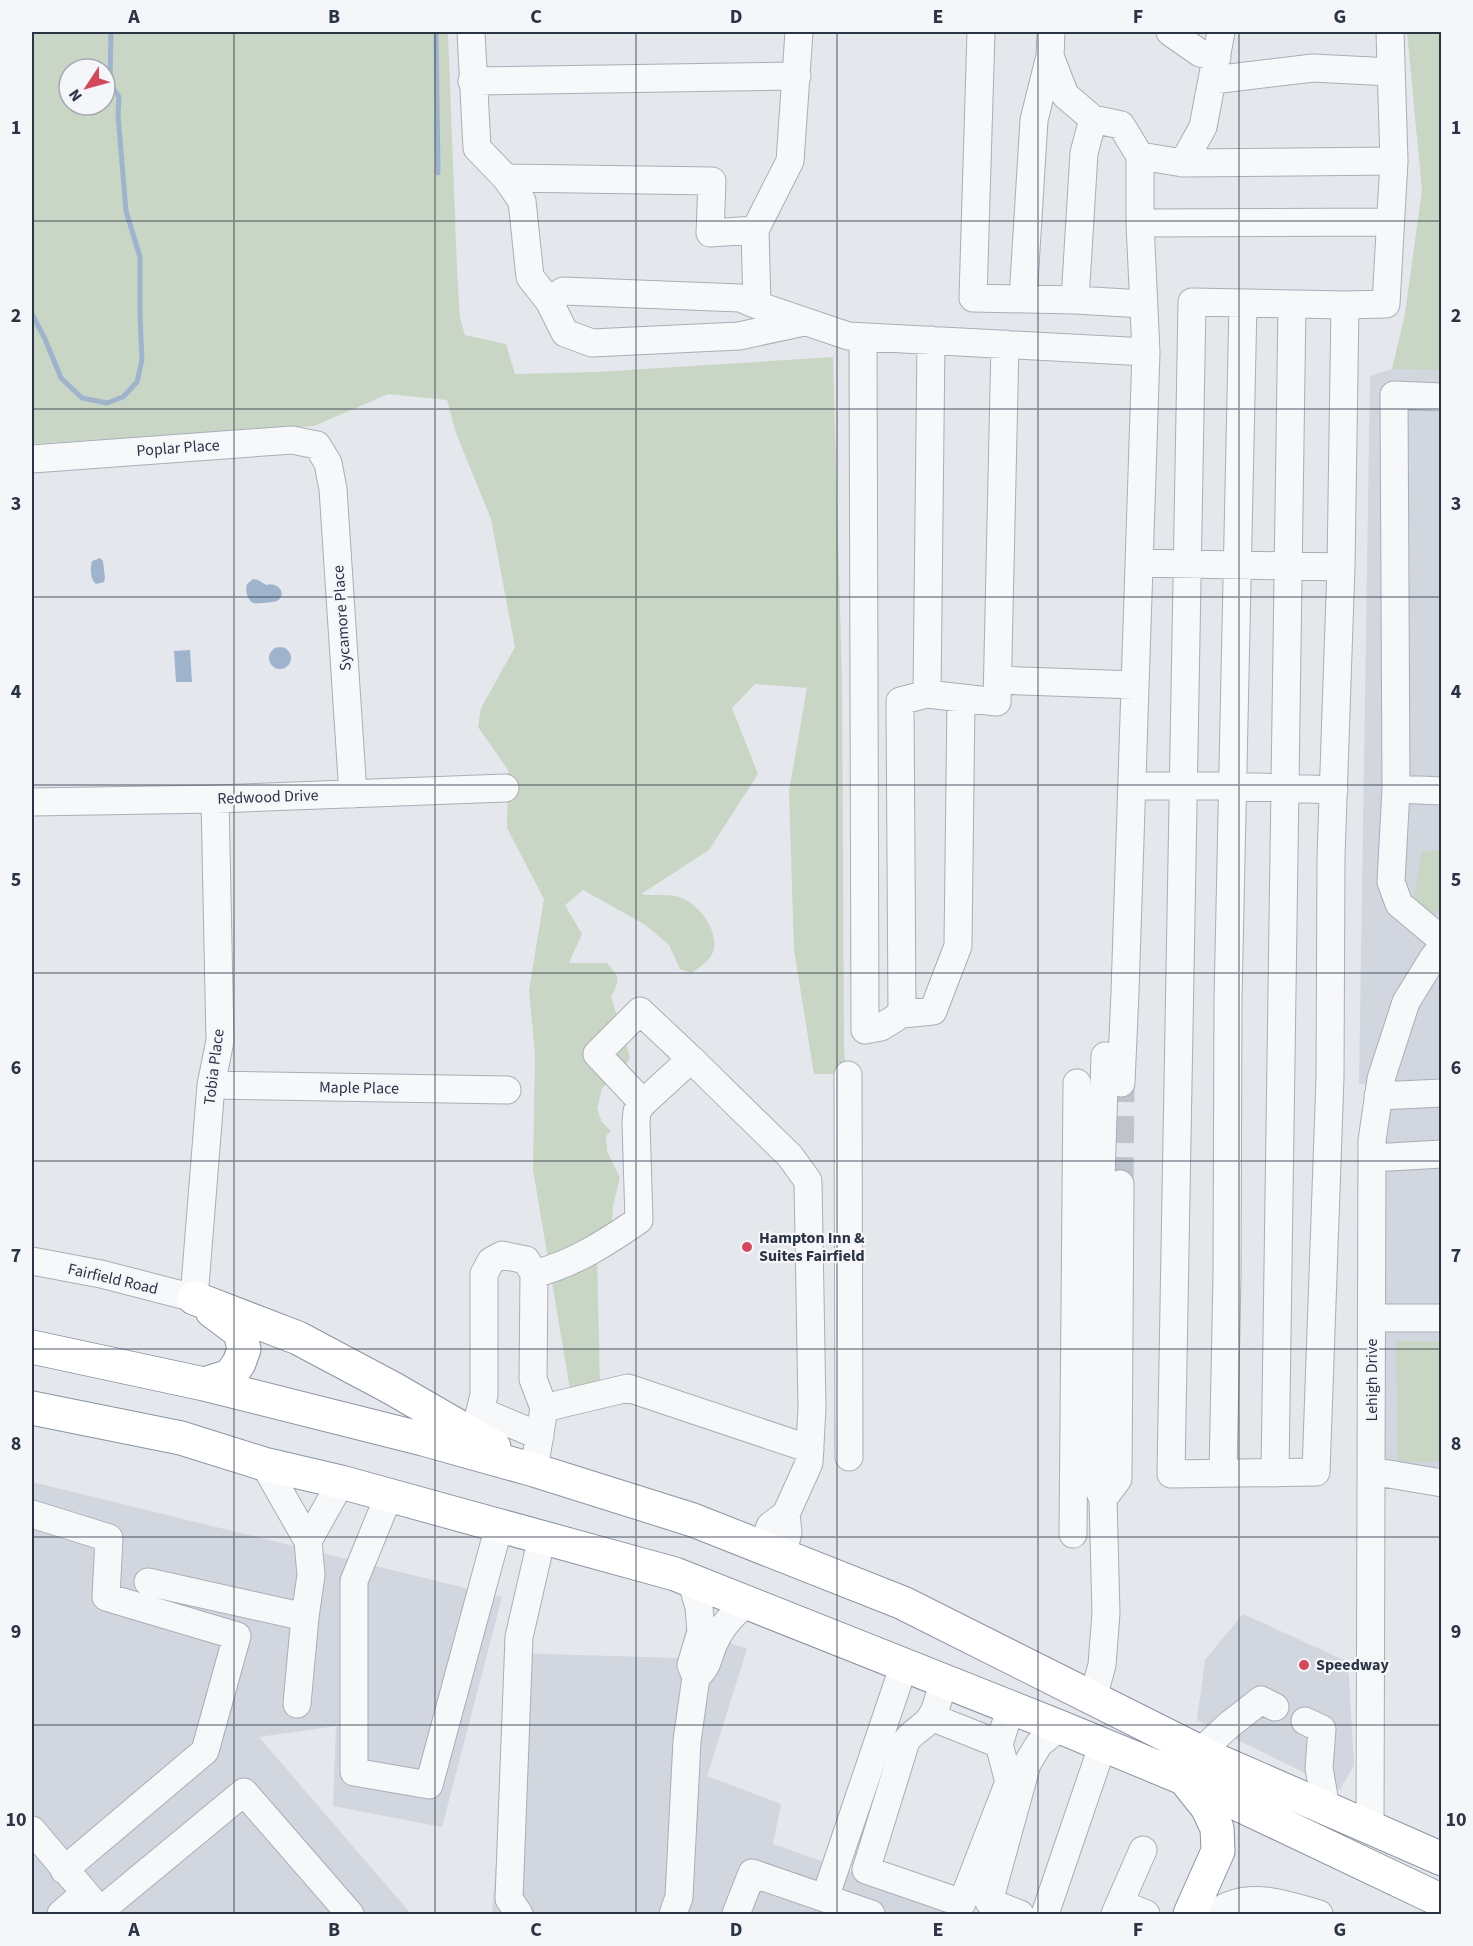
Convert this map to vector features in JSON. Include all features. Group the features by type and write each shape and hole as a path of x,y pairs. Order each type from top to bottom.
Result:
{"highway":[{"path":"194,1298 240,1332 244,1349 239,1363 230,1376 204,1384"},
{"path":"194,1298 298,1338 392,1388 477,1423 534,1470"},
{"path":"32,1347 204,1384 423,1439 534,1470 693,1520 772,1551 903,1603 1093,1698 1192,1765 1442,1901"},
{"path":"38,1413 181,1438 264,1464 341,1482 675,1574 1102,1744 1192,1765 1326,1808 1442,1859"},
{"path":"1190,1914 1218,1851 1217,1828 1192,1765"}],"street":[{"path":"471,32 477,148 506,178 522,201 531,277 549,301 565,333 592,343 739,336 806,322"},
{"path":"757,305 755,230 790,161 799,32"},
{"path":"981,32 973,298 1143,304"},
{"path":"1170,32 1200,53 1312,68 1391,72"},
{"path":"1345,305 1341,567 1331,857 1330,1078 1316,1472 1171,1474 1192,302 1386,304 1394,161 1390,32"},
{"path":"1023,299 1034,120 1050,44"},
{"path":"1050,44 1065,95 1093,119 1121,125 1140,156 1140,223 1146,352 1120,1083"},
{"path":"1183,163 1203,127 1217,56"},
{"path":"472,81 797,76"},
{"path":"1075,300 1084,153 1093,119"},
{"path":"1140,156 1183,163 1394,161"},
{"path":"506,178 712,181 710,233 755,230"},
{"path":"1140,223 1389,222"},
{"path":"549,301 563,291 740,298 848,336 1146,352"},
{"path":"1223,1473 1227,1275 1228,1000 1243,303"},
{"path":"1275,1473 1292,304"},
{"path":"863,337 865,1030 881,1028 902,1014 933,1011 958,946 961,698"},
{"path":"927,694 931,340"},
{"path":"902,1014 900,701 927,694 997,702 1005,344"},
{"path":"1442,397 1394,395 1396,789 1391,882 1399,904 1442,940"},
{"name":"Poplar Place","path":"35,459 292,440 317,445"},
{"name":"Sycamore Place","path":"317,445 328,463 333,489 353,794"},
{"path":"1139,563 1341,567"},
{"path":"998,680 1135,685"},
{"path":"1132,786 1233,786 1334,790"},
{"name":"Redwood Drive","path":"32,802 215,799 505,788"},
{"path":"1396,789 1442,791"},
{"name":"Tobia Place","path":"194,1298 211,1085 220,1041 215,799"},
{"name":"Lehigh Drive","path":"1370,1828 1372,1141 1381,1079 1406,1002 1442,947"},
{"path":"1093,1698 1102,1665 1106,1613 1103,1499 1093,1476 1105,1047 1125,992"},
{"path":"643,1104 597,1054 640,1011 790,1156 808,1181 812,1408 809,1463 786,1514 788,1533 772,1551"},
{"path":"534,1274 556,1268 591,1251 639,1221 637,1111 691,1059"},
{"path":"848,1076 849,1457"},
{"path":"1073,1534 1077,1083"},
{"name":"Maple Place","path":"211,1085 507,1090"},
{"path":"1378,1096 1442,1093"},
{"path":"1372,1158 1442,1154"},
{"path":"1103,1499 1118,1479 1120,1184"},
{"path":"534,1470 540,1436 544,1408 533,1379 534,1274 526,1260 502,1255 491,1261 484,1274 484,1395 477,1423 540,1436"},
{"name":"Fairfield Road","path":"32,1261 101,1274 194,1298"},
{"path":"1372,1318 1442,1318"},
{"path":"544,1408 628,1388 810,1449"},
{"path":"264,1464 308,1541 311,1575 297,1704"},
{"path":"1371,1472 1442,1483"},
{"path":"308,1541 341,1482"},
{"path":"389,1495 354,1581 354,1772 429,1785 499,1526"},
{"path":"32,1514 109,1538 106,1597 237,1636 205,1751 64,1870"},
{"path":"514,1907 519,1637 542,1537"},
{"path":"673,1914 679,1897 687,1741 696,1677 691,1665 699,1643 701,1625 699,1607 691,1580"},
{"path":"148,1582 305,1617"},
{"path":"696,1677 705,1670 715,1640 722,1628 747,1602"},
{"path":"825,1898 904,1665"},
{"path":"943,1680 935,1711 925,1724 911,1734 906,1741 866,1869 962,1903 1009,1782 999,1744 1011,1707"},
{"path":"1192,1765 1229,1725 1261,1700 1275,1707"},
{"path":"931,1717 999,1744"},
{"path":"1305,1721 1322,1729 1319,1768 1326,1808"},
{"path":"1020,1914 989,1902 1027,1764 1039,1744 1060,1727"},
{"path":"1045,1914 1102,1744"},
{"path":"61,1914 96,1906 244,1792 350,1914"},
{"path":"32,1830 96,1906"},
{"path":"1143,1850 1117,1909 1146,1914"},
{"path":"736,1914 752,1873 871,1914"},
{"path":"1213,1914 1229,1905 1252,1900 1273,1901 1319,1914"},
{"path":"1425,1914 1442,1911"}],"shaded area":[{"path":"1392,369 1441,370 1441,1467 1376,1470 1384,1083 1359,1084 1370,376"},
{"path":"32,1482 502,1597 442,1827 333,1806 336,1726 259,1737 411,1914 32,1914"},
{"path":"1243,1614 1348,1662 1354,1765 1340,1790 1197,1720 1205,1660"},
{"path":"686,1628 747,1649 707,1776 781,1804 773,1844 971,1914 492,1914 513,1653 679,1658"}],"green space":[{"path":"32,32 448,32 457,270 460,318 465,335 506,344 515,374 597,372 833,357 842,681 846,1074 814,1074 794,950 789,791 807,688 755,684 732,708 758,774 709,850 641,894 675,896 698,909 713,932 714,949 708,960 691,973 680,969 669,945 644,924 583,890 565,905 582,934 569,963 607,963 616,975 617,982 611,997 630,1057 622,1074 602,1088 597,1109 602,1122 611,1131 606,1136 607,1151 620,1178 613,1206 610,1245 597,1252 600,1388 571,1395 533,1170 535,1055 529,990 544,899 507,828 508,770 478,727 481,708 515,647 491,519 456,433 447,400 388,394 314,426 32,444"},
{"path":"1407,32 1441,32 1441,370 1392,369 1405,314 1422,190"},
{"path":"1441,850 1441,910 1427,917 1404,903 1414,897 1422,852"},
{"path":"1396,1341 1441,1341 1441,1462 1398,1462"}],"water":[{"path":"100,558 103,561 105,578 104,582 96,584 92,576 91,564 92,561"},
{"path":"253,579 266,585 277,586 282,595 277,601 253,603 246,589 247,584"},
{"path":"280,647 288,650 291,658 288,666 280,669 272,666 269,658 272,650"},
{"path":"190,650 192,682 176,682 174,651"}],"waterway":[{"path":"32,314 61,378 82,398 107,403 123,397 137,382 142,360 140,257 126,211 118,115 119,97 110,83 111,32"},
{"path":"436,32 438,173"}],"tunnel":[{"path":"1120,1184 1121,1083"}],"place":[{"name":"Hampton Inn & Suites Fairfield","path":"747,1247"},
{"name":"Speedway","path":"1304,1665"}]}
